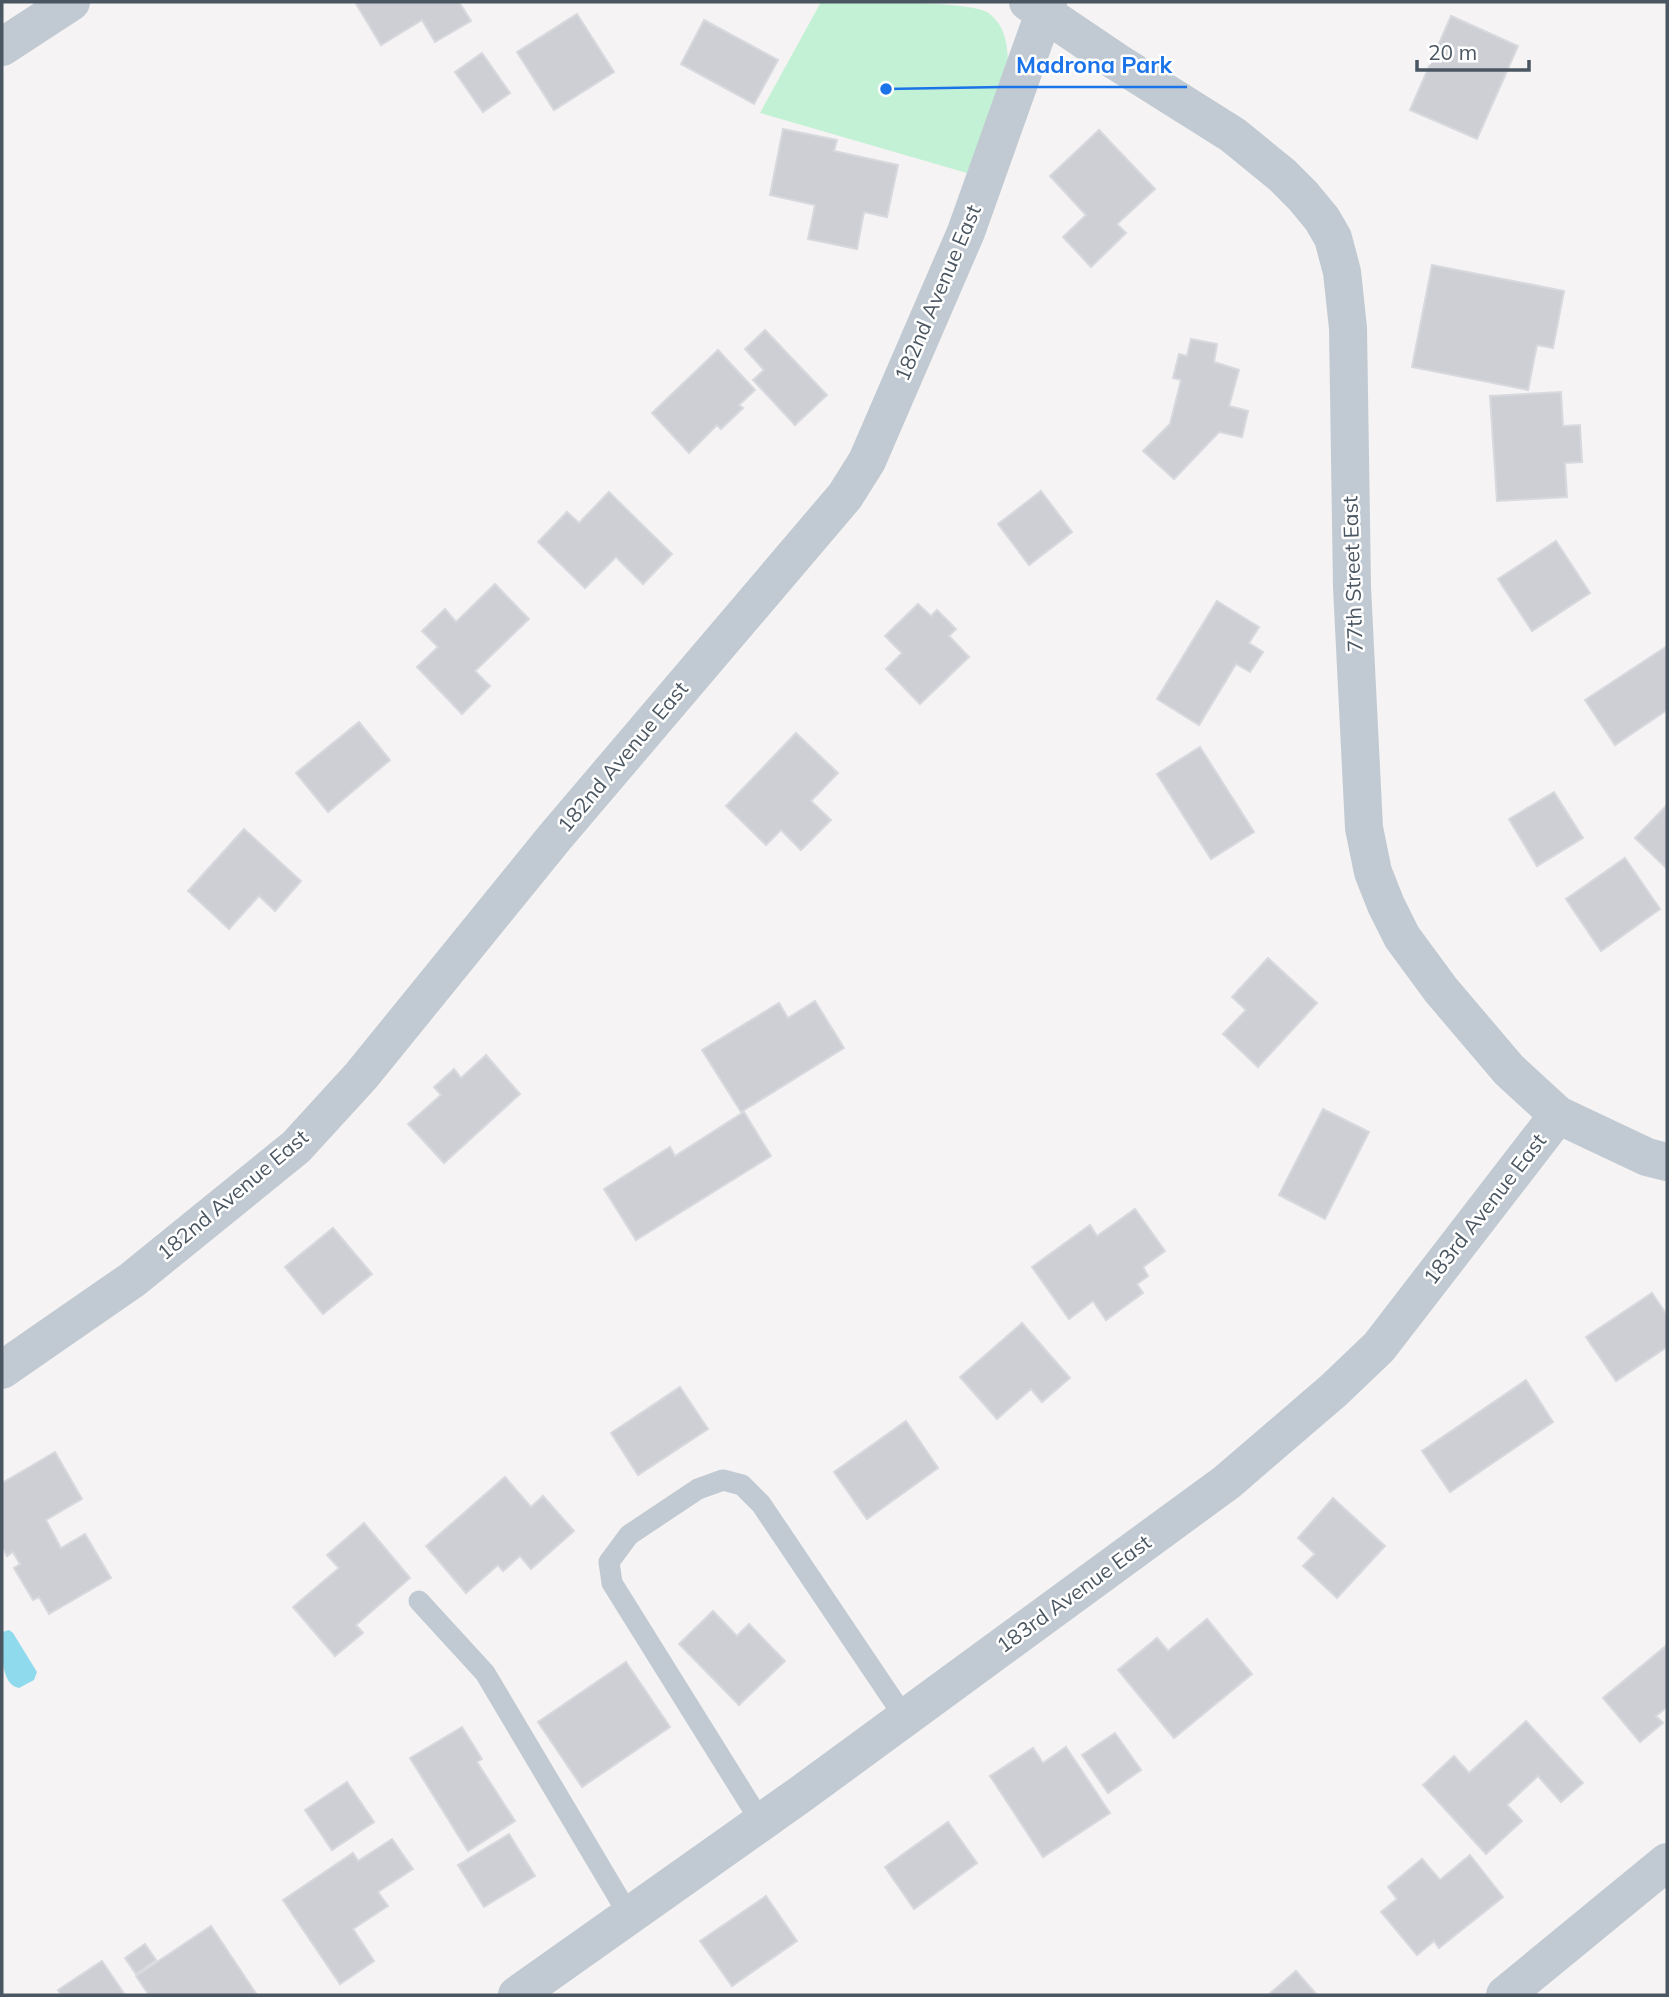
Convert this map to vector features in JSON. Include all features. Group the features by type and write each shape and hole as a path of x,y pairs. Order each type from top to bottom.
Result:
{"street":[{"path":"2,47 71,2"},
{"name":"77th Street East","path":"1040,5 1117,62 1233,135 1303,196 1322,219 1333,239 1342,272 1348,328 1353,613 1364,828 1373,872 1385,905 1402,937 1441,990 1509,1070 1558,1115 1647,1157 1667,1162"},
{"name":"182nd Avenue East","path":"2,1370 132,1280 296,1147 361,1076 555,836 845,496 866,461 966,232 1040,5"},
{"name":"183rd Avenue East","path":"517,1995 630,1917 1227,1482 1334,1390 1379,1347 1558,1115"},
{"path":"1505,1995 1667,1862"}],"lane":[{"path":"761,1822 612,1583 609,1562 629,1535 698,1489 723,1480 742,1485 761,1504 905,1718"},
{"path":"419,1601 485,1673 630,1917"}],"green space":[{"path":"821,2 956,5 987,12 993,17 1002,29 1008,65 967,173 760,113"}],"water":[{"path":"9,1630 37,1672 34,1680 19,1688 8,1680 3,1665 2,1632"}],"building":[{"path":"355,2 459,2 471,21 435,42 422,20 381,45"},
{"path":"577,14 614,72 554,110 517,52"},
{"path":"1451,16 1518,46 1477,139 1410,110"},
{"path":"704,20 778,60 754,104 681,64"},
{"path":"482,53 510,93 483,112 455,72"},
{"path":"783,129 837,140 834,151 898,165 887,217 864,212 857,249 808,239 815,205 770,195"},
{"path":"1099,130 1155,189 1117,224 1126,233 1091,267 1063,237 1086,215 1050,176"},
{"path":"1432,265 1564,291 1553,348 1537,345 1528,390 1412,367"},
{"path":"765,330 827,395 795,425 753,380 764,370 745,349"},
{"path":"1191,339 1217,344 1214,362 1239,370 1229,406 1248,411 1242,437 1219,432 1174,479 1143,451 1170,424 1181,380 1173,378 1179,354 1187,356"},
{"path":"718,350 755,390 739,405 743,408 721,429 717,425 689,453 652,413"},
{"path":"1561,392 1563,426 1580,425 1582,462 1565,463 1567,497 1497,501 1490,396"},
{"path":"1041,491 1072,532 1029,565 998,524"},
{"path":"609,492 672,554 643,584 616,557 585,588 538,542 567,512 579,523"},
{"path":"1556,541 1590,593 1532,631 1498,579"},
{"path":"495,584 529,619 475,671 490,686 462,714 417,667 438,647 422,631 445,609 456,622"},
{"path":"1217,601 1259,627 1249,643 1263,652 1250,672 1236,664 1199,725 1157,699"},
{"path":"918,604 931,616 937,610 956,629 949,636 969,657 920,704 886,669 902,653 885,636"},
{"path":"1667,646 1667,710 1615,745 1585,700"},
{"path":"359,722 390,760 328,812 296,773"},
{"path":"796,733 838,773 811,801 831,820 801,850 781,830 766,845 726,806"},
{"path":"1200,747 1254,832 1211,859 1157,774"},
{"path":"1554,792 1583,838 1537,866 1509,819"},
{"path":"1667,805 1667,869 1635,838"},
{"path":"244,829 301,881 275,911 259,896 229,929 188,891"},
{"path":"1625,858 1660,909 1601,951 1566,899"},
{"path":"1268,958 1317,1003 1258,1067 1223,1034 1246,1010 1232,997"},
{"path":"815,1001 844,1048 741,1112 702,1050 779,1003 788,1018"},
{"path":"486,1055 520,1094 444,1163 408,1124 441,1095 434,1087 454,1069 461,1078"},
{"path":"1323,1109 1369,1132 1325,1219 1279,1195"},
{"path":"744,1112 771,1156 636,1240 604,1189 670,1147 675,1156"},
{"path":"1135,1209 1165,1251 1143,1267 1148,1276 1137,1284 1143,1293 1106,1320 1093,1301 1069,1319 1032,1267 1090,1225 1097,1236"},
{"path":"333,1228 372,1274 323,1314 285,1267"},
{"path":"1652,1293 1667,1315 1667,1347 1616,1381 1586,1337"},
{"path":"1022,1323 1070,1378 1042,1402 1031,1389 997,1419 960,1377"},
{"path":"1526,1380 1553,1422 1450,1492 1422,1451"},
{"path":"680,1387 708,1429 638,1475 611,1433"},
{"path":"906,1421 938,1468 867,1519 834,1472"},
{"path":"55,1452 82,1499 46,1520 61,1548 85,1534 111,1578 49,1614 39,1597 33,1600 14,1568 20,1564 13,1552 7,1556 2,1547 2,1483"},
{"path":"505,1477 531,1507 543,1496 574,1531 531,1569 520,1556 503,1571 498,1565 466,1593 426,1546"},
{"path":"1333,1498 1385,1546 1337,1598 1303,1566 1315,1554 1298,1538"},
{"path":"364,1523 410,1578 356,1625 363,1633 335,1656 293,1607 339,1568 327,1555"},
{"path":"713,1611 737,1636 749,1624 785,1661 739,1705 679,1644"},
{"path":"1207,1619 1252,1674 1174,1738 1118,1670 1157,1638 1168,1651"},
{"path":"1667,1645 1667,1707 1656,1716 1663,1723 1640,1742 1603,1698"},
{"path":"626,1662 670,1727 582,1787 538,1722"},
{"path":"1526,1721 1583,1783 1561,1802 1538,1776 1507,1805 1522,1821 1486,1854 1423,1785 1454,1756 1469,1773"},
{"path":"462,1727 482,1759 477,1762 515,1821 468,1851 410,1758"},
{"path":"1115,1733 1141,1770 1108,1793 1082,1755"},
{"path":"1066,1747 1110,1813 1043,1857 990,1776 1033,1748 1043,1763"},
{"path":"347,1782 374,1822 332,1850 305,1810"},
{"path":"948,1822 977,1863 914,1909 885,1867"},
{"path":"509,1834 535,1876 484,1907 458,1865"},
{"path":"392,1839 413,1869 378,1892 388,1906 353,1929 374,1961 340,1984 283,1900 353,1853 358,1861"},
{"path":"1470,1855 1503,1897 1439,1948 1434,1941 1417,1955 1381,1912 1397,1899 1388,1887 1422,1859 1440,1880"},
{"path":"766,1896 797,1941 732,1986 700,1941"},
{"path":"211,1926 257,1995 149,1995 136,1976"},
{"path":"145,1944 156,1960 136,1974 125,1958"},
{"path":"102,1961 125,1995 61,1995 58,1990"},
{"path":"1296,1971 1317,1995 1268,1995"}],"place":[{"name":"Madrona Park","path":"886,89"}]}
